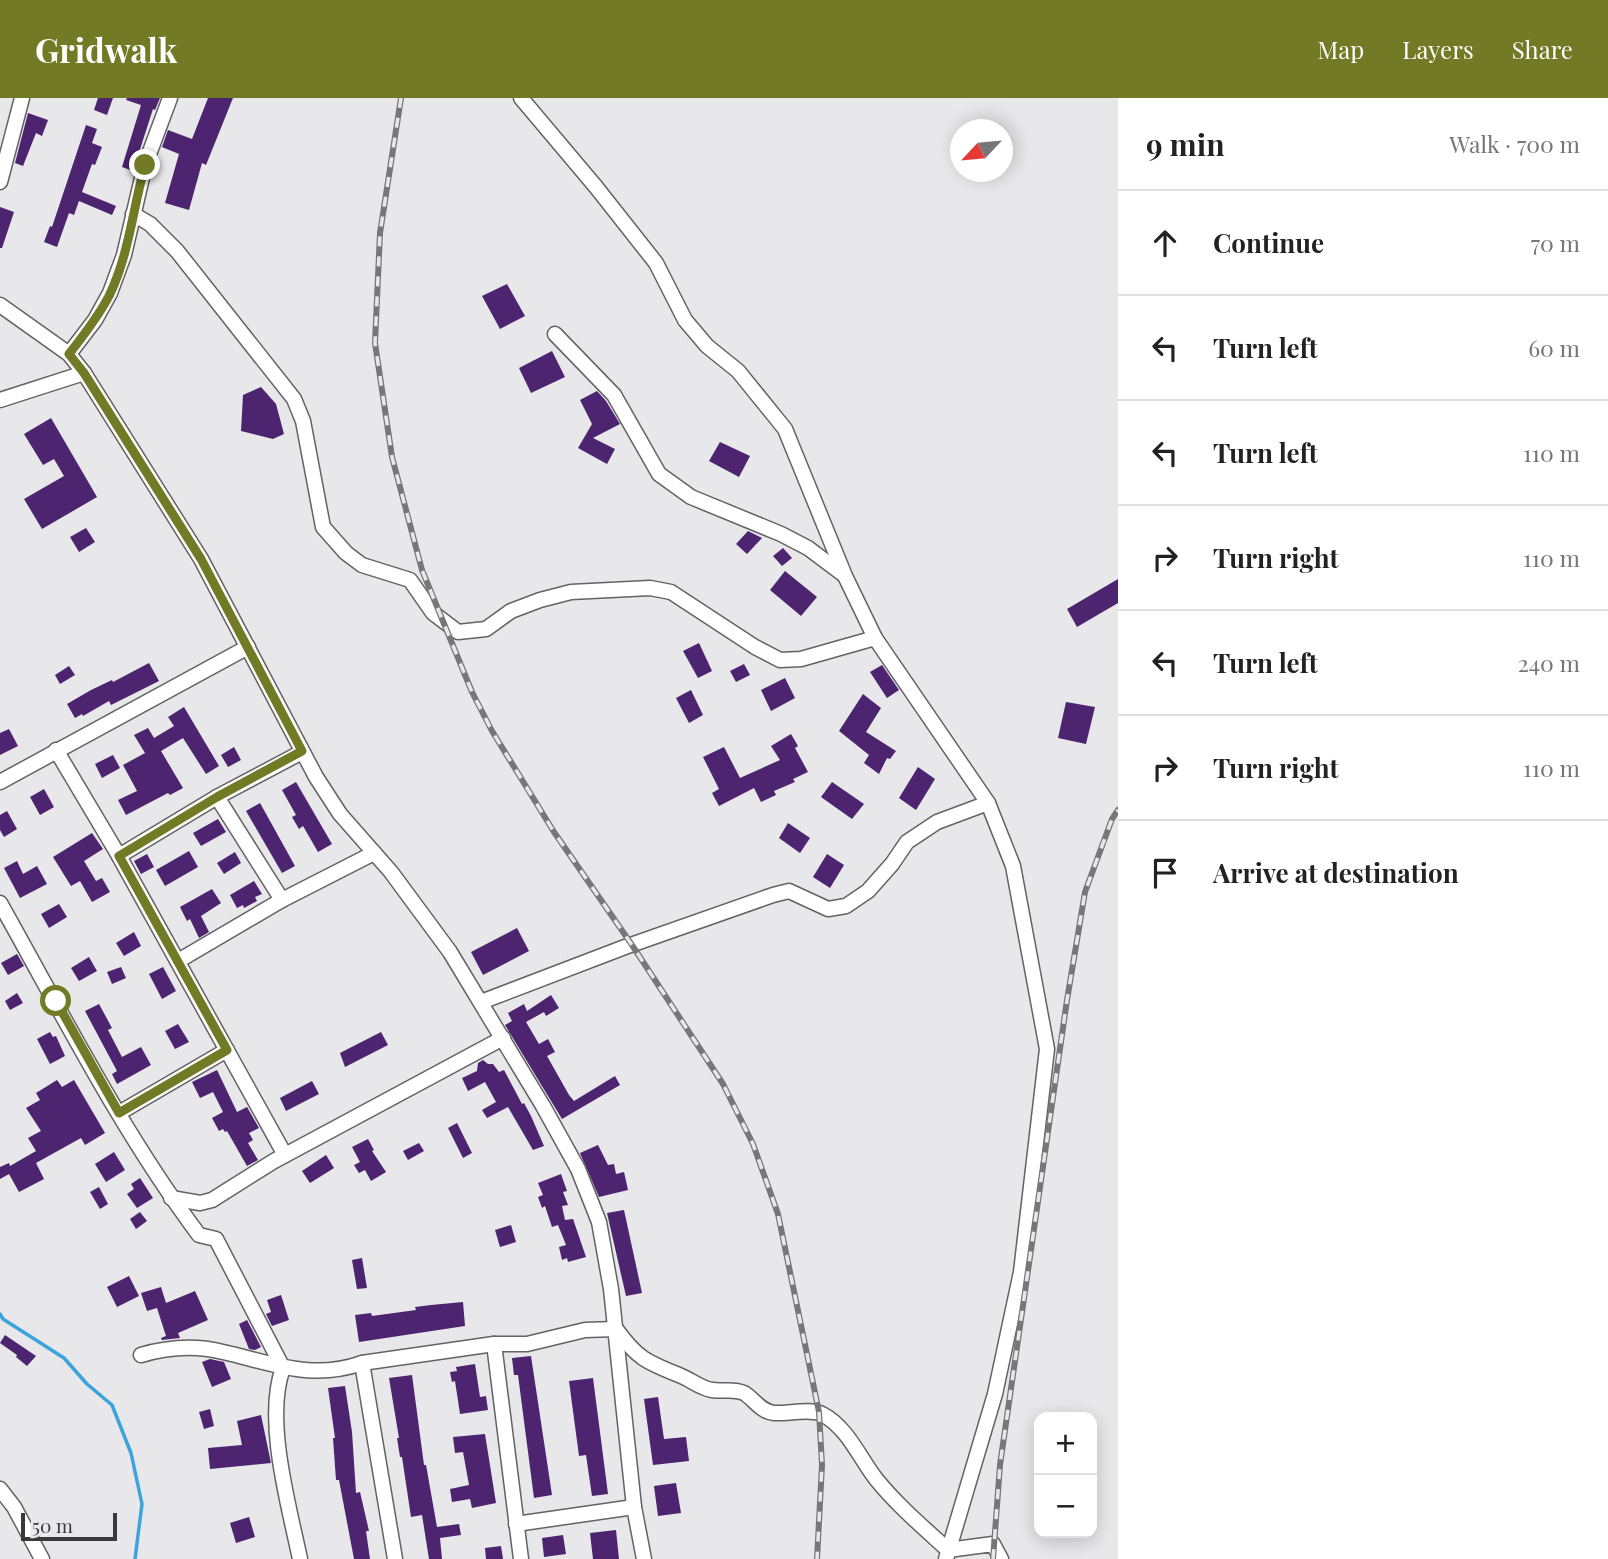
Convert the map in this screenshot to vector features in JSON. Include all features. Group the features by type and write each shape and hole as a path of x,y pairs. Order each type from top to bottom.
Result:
{"street":[{"path":"0,182 22,98"},
{"path":"69,354 95,320 110,293 124,255 145,165 170,98"},
{"path":"521,98 656,263 685,320 707,346 738,371 785,429 845,576 875,638 988,803 1013,866 1047,1049 1021,1272 995,1394 947,1555"},
{"path":"133,214 150,224 177,251 294,399 303,421 323,527 333,540 362,565 410,580 433,613 449,628 458,632 486,629 511,611 571,592 650,588 671,592 755,647 780,660 801,659 875,638"},
{"path":"0,305 69,354 84,373 195,549 316,778 340,814 415,903 481,1002 578,1169 599,1223 617,1329 634,1507 644,1559"},
{"path":"555,334 614,395 659,474 691,497 808,548 845,576"},
{"path":"0,400 84,373"},
{"path":"0,782 248,647"},
{"path":"56,750 119,856 285,1155"},
{"path":"119,856 217,797 302,751"},
{"path":"217,797 282,901"},
{"path":"481,1002 765,897 789,891 828,909 846,906 868,891 907,842 937,822 988,803"},
{"path":"178,961 373,853"},
{"path":"0,902 119,1113 171,1198 199,1236 216,1239 283,1368 276,1386 275,1404 279,1444 300,1559"},
{"path":"171,1198 200,1203 212,1200 285,1155 503,1038"},
{"path":"119,1113 227,1050"},
{"path":"617,1329 637,1355 664,1371 710,1390 735,1390 765,1411 819,1412 834,1422 876,1478 947,1555"},
{"path":"141,1355 173,1348 195,1348 222,1351 283,1368 342,1370 362,1363 494,1344 527,1344 586,1330 617,1329"},
{"path":"494,1344 521,1559"},
{"path":"362,1363 395,1559"},
{"path":"0,1489 14,1507 42,1559"},
{"path":"516,1524 634,1507"},
{"path":"947,1555 993,1544 1001,1559"}],"building":[{"path":"98,98 113,98 107,115 94,110"},
{"path":"160,98 155,110 153,109 133,171 122,167 141,105 126,100"},
{"path":"208,98 233,98 206,165 202,163 189,210 165,203 179,154 162,147 168,130 192,139"},
{"path":"28,113 48,120 42,136 36,133 23,166 15,163"},
{"path":"86,125 97,129 92,143 102,147 95,165 92,164 82,192 116,206 112,215 79,201 74,215 69,213 57,247 44,242 50,226 52,227"},
{"path":"0,207 14,212 2,248 0,248"},
{"path":"507,284 525,316 500,329 482,296"},
{"path":"552,351 565,377 531,393 519,368"},
{"path":"261,387 276,404 284,434 273,439 241,431 243,395"},
{"path":"597,391 620,424 593,438 615,449 607,464 578,448 592,424 580,400"},
{"path":"51,418 97,497 42,529 24,499 64,476 54,459 43,465 24,434"},
{"path":"720,442 750,456 739,477 709,461"},
{"path":"86,528 95,542 79,552 70,537"},
{"path":"748,531 762,538 747,554 736,544"},
{"path":"783,548 792,558 782,566 773,556"},
{"path":"785,571 817,597 801,616 770,590"},
{"path":"1118,579 1118,603 1077,627 1067,609"},
{"path":"699,643 712,671 698,678 683,651"},
{"path":"149,663 159,681 111,705 109,701 75,718 67,704"},
{"path":"744,664 750,675 736,682 730,671"},
{"path":"882,665 899,690 887,698 870,672"},
{"path":"69,666 75,675 60,684 55,675"},
{"path":"785,678 795,698 771,711 761,690"},
{"path":"691,690 703,715 689,723 676,698"},
{"path":"863,694 881,708 866,732 896,751 890,759 887,758 879,774 864,763 869,755 839,731"},
{"path":"1066,702 1095,707 1086,744 1058,738"},
{"path":"184,707 219,766 206,774 183,738 161,751 183,788 126,815 118,800 137,791 123,765 145,753 134,735 148,728 154,738 174,726 168,717"},
{"path":"9,729 18,746 0,755 0,733"},
{"path":"791,734 808,772 793,779 795,782 774,791 776,795 761,802 754,788 719,806 712,793 719,789 703,757 724,747 740,778 780,760 771,746"},
{"path":"234,747 241,760 228,767 221,755"},
{"path":"113,755 120,768 102,778 95,764"},
{"path":"918,767 935,779 916,810 899,798"},
{"path":"296,782 332,844 318,852 303,826 299,829 292,817 296,815 282,790"},
{"path":"832,782 864,804 852,819 821,797"},
{"path":"44,789 54,807 40,815 30,797"},
{"path":"260,803 295,866 282,873 246,811"},
{"path":"7,811 17,829 4,837 0,830 0,815"},
{"path":"218,819 226,832 201,846 193,833"},
{"path":"788,823 810,838 800,853 779,838"},
{"path":"92,833 103,849 84,861 96,881 102,878 110,892 92,902 80,881 71,886 53,857"},
{"path":"189,851 198,867 165,886 156,870"},
{"path":"235,852 241,863 224,874 217,863"},
{"path":"147,854 154,867 141,874 134,861"},
{"path":"827,854 844,865 830,888 813,877"},
{"path":"17,861 23,874 37,866 47,884 20,898 4,868"},
{"path":"254,881 262,894 255,897 257,901 244,908 243,905 237,908 230,895"},
{"path":"212,889 221,903 201,916 209,932 199,938 190,919 187,921 180,907"},
{"path":"59,904 67,917 49,928 41,914"},
{"path":"517,928 529,951 483,975 471,952"},
{"path":"134,932 141,946 124,956 116,943"},
{"path":"17,954 24,966 8,975 1,963"},
{"path":"89,957 97,971 79,981 71,968"},
{"path":"121,967 126,978 112,984 107,972"},
{"path":"163,967 176,991 162,999 149,974"},
{"path":"17,993 23,1003 10,1010 5,1001"},
{"path":"551,995 559,1008 546,1016 544,1012 526,1022 539,1044 548,1039 555,1052 547,1056 569,1095 574,1101 615,1076 620,1085 562,1119 505,1025 512,1021 508,1013 524,1004 527,1011"},
{"path":"99,1004 112,1028 108,1030 122,1057 141,1047 151,1065 117,1084 112,1074 117,1071 85,1011"},
{"path":"178,1024 189,1042 175,1049 165,1031"},
{"path":"50,1032 53,1037 56,1036 65,1056 50,1064 37,1039"},
{"path":"381,1032 388,1045 345,1067 340,1053"},
{"path":"483,1060 493,1064 499,1072 504,1070 531,1116 544,1146 533,1150 508,1107 487,1118 482,1110 496,1102 485,1082 468,1091 462,1078 477,1071 478,1063"},
{"path":"217,1070 237,1112 247,1107 259,1128 249,1133 253,1140 248,1143 258,1160 247,1166 227,1131 219,1131 212,1118 223,1112 213,1092 200,1098 192,1082"},
{"path":"57,1080 62,1087 74,1080 105,1133 85,1145 81,1138 36,1163 44,1179 19,1192 9,1174 0,1179 0,1167 9,1163 10,1166 36,1151 28,1138 41,1131 26,1108 40,1100 36,1093"},
{"path":"312,1081 319,1094 286,1111 280,1098"},
{"path":"457,1123 472,1153 463,1158 448,1128"},
{"path":"368,1139 374,1150 372,1151 386,1172 371,1181 365,1170 359,1173 354,1165 360,1162 352,1147"},
{"path":"419,1143 424,1151 408,1160 403,1151"},
{"path":"598,1145 608,1165 614,1164 616,1174 624,1172 628,1190 599,1197 580,1153"},
{"path":"114,1152 125,1170 106,1182 95,1164"},
{"path":"326,1155 334,1168 310,1183 302,1171"},
{"path":"561,1174 567,1191 563,1192 568,1205 562,1206 565,1220 573,1219 586,1257 568,1262 567,1258 562,1260 559,1247 566,1245 558,1225 552,1227 545,1206 542,1208 538,1197 543,1195 538,1183"},
{"path":"140,1178 153,1198 137,1208 127,1194 134,1189 131,1184"},
{"path":"99,1187 108,1204 100,1209 90,1192"},
{"path":"624,1210 642,1293 626,1296 607,1213"},
{"path":"140,1212 147,1221 136,1229 130,1219"},
{"path":"511,1225 516,1242 500,1247 495,1230"},
{"path":"362,1258 367,1288 357,1289 352,1260"},
{"path":"129,1276 139,1296 117,1307 107,1287"},
{"path":"161,1287 166,1303 195,1291 208,1320 178,1333 180,1338 162,1340 161,1338 166,1336 157,1308 147,1311 141,1293"},
{"path":"281,1295 289,1320 272,1326 266,1314 271,1312 267,1300"},
{"path":"463,1302 465,1326 359,1342 355,1315 371,1313 372,1316 416,1310 415,1307"},
{"path":"247,1320 261,1347 255,1350 249,1349 239,1324"},
{"path":"5,1335 36,1356 27,1366 0,1343"},
{"path":"531,1356 552,1495 534,1498 518,1375 514,1375 512,1358"},
{"path":"210,1359 224,1362 231,1379 212,1387 202,1362"},
{"path":"475,1364 480,1397 486,1396 488,1410 460,1414 455,1381 452,1382 450,1372 457,1371 456,1367"},
{"path":"412,1375 424,1465 437,1527 459,1524 461,1535 440,1538 442,1559 429,1559 422,1515 411,1517 400,1457 389,1378"},
{"path":"593,1378 608,1494 592,1496 586,1455 579,1456 569,1381"},
{"path":"345,1386 352,1432 356,1493 360,1492 369,1531 366,1531 370,1559 354,1559 339,1480 336,1480 335,1438 328,1388"},
{"path":"658,1397 664,1439 686,1437 689,1461 653,1465 644,1399"},
{"path":"210,1409 214,1426 204,1429 199,1412"},
{"path":"261,1415 271,1463 210,1469 208,1448 242,1445 237,1421"},
{"path":"485,1434 496,1503 472,1508 470,1499 452,1502 450,1489 469,1485 463,1452 455,1453 453,1437"},
{"path":"676,1483 681,1513 658,1516 654,1486"},
{"path":"249,1517 255,1537 236,1543 230,1523"},
{"path":"616,1530 619,1559 593,1559 590,1533"},
{"path":"563,1535 566,1554 544,1557 542,1538"},
{"path":"501,1546 503,1559 486,1559 485,1548"}],"waterway":[{"path":"0,1314 3,1319 64,1358 87,1384 112,1405 131,1453 142,1504 135,1559"}],"railway":[{"path":"401,98 380,233 375,343 392,457 422,570 472,692 492,731 554,832 723,1084 753,1144 778,1214 819,1412 822,1465 817,1559"},
{"path":"993,1559 1000,1465 1085,892 1112,819 1118,810"}],"route":[{"path":"56,1001 119,1113 227,1050 119,856 217,797 302,751 201,559 84,373 69,354 95,320 110,293 124,255 145,165"}]}
